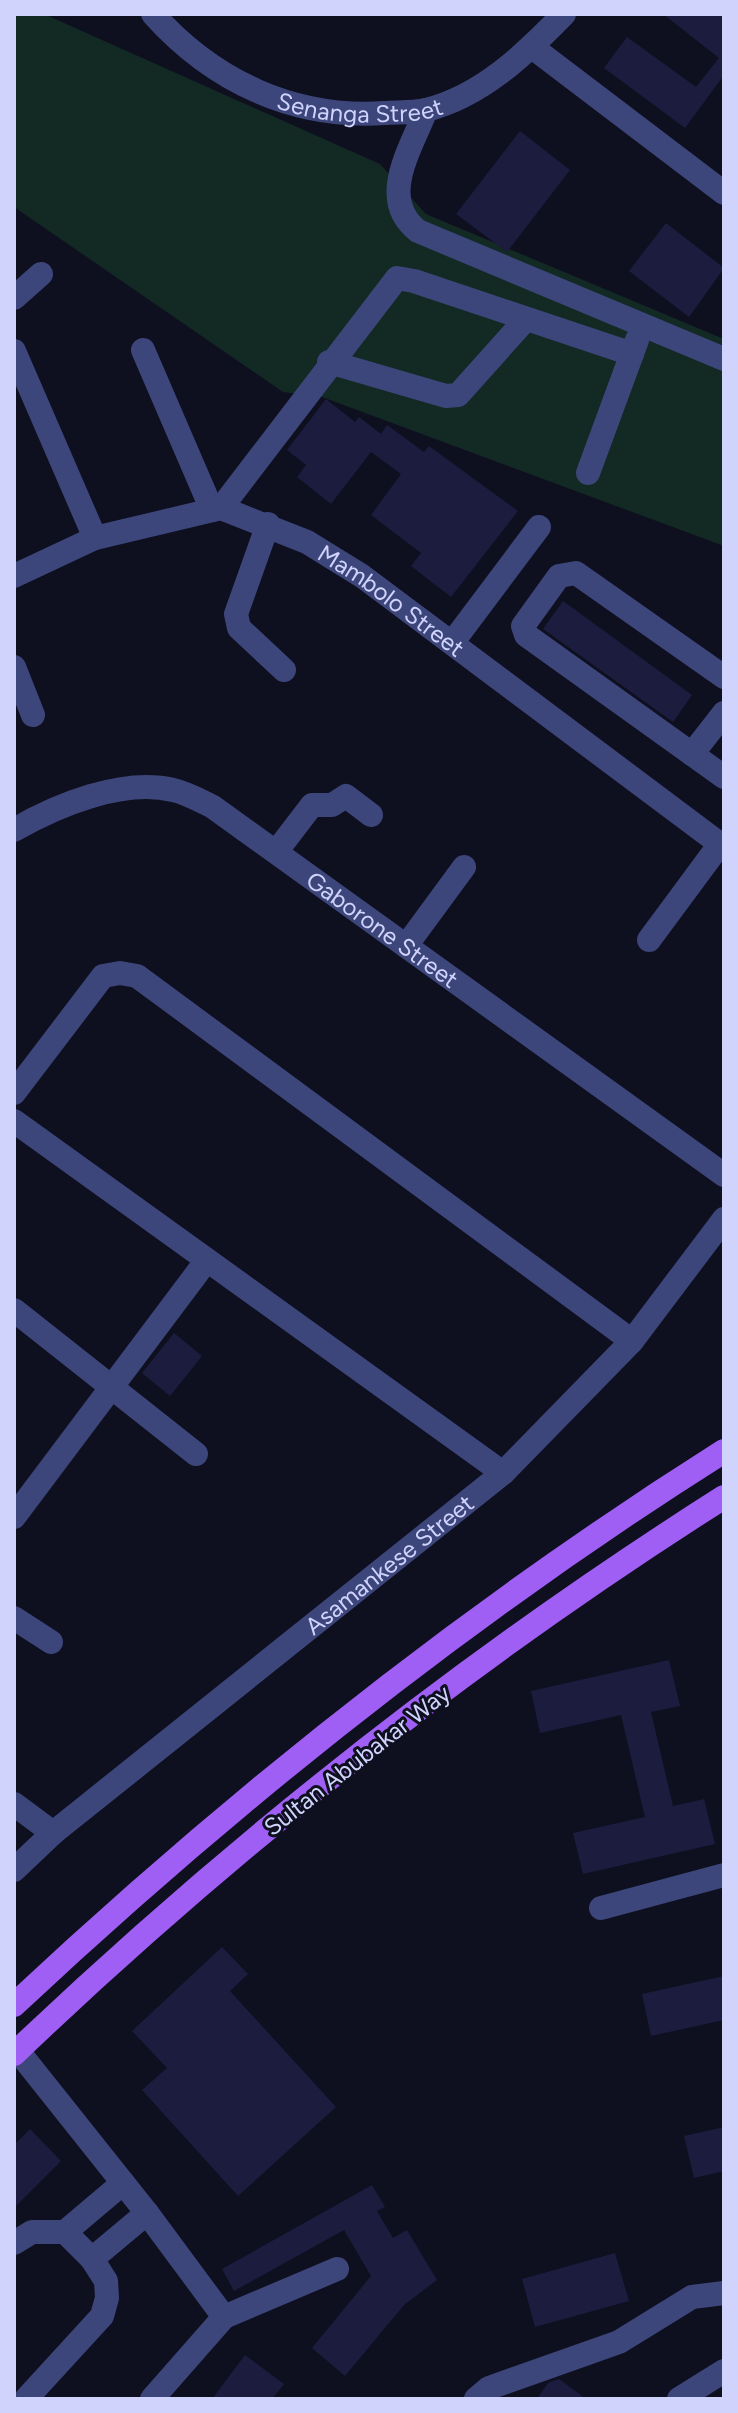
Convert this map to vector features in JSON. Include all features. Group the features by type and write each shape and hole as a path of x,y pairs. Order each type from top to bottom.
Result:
{"main road":[{"name":"Sultan Abubakar Way","path":"14,2005 120,1906 311,1745 446,1640 599,1530 724,1451"},
{"name":"Sultan Abubakar Way","path":"16,2052 145,1933 311,1794 623,1561 724,1497"}],"street":[{"name":"Senanga Street","path":"153,14 172,35 230,80 293,106 362,114 426,110 484,84 532,47 564,14"},
{"path":"532,47 724,193"},
{"path":"426,110 399,178 398,206 405,221 418,231 724,359"},
{"path":"14,298 41,274"},
{"path":"14,576 95,538 217,509 397,278 632,354"},
{"path":"329,362 446,396 458,395 526,319"},
{"path":"588,473 643,323"},
{"path":"143,350 217,509"},
{"path":"14,351 95,538"},
{"name":"Mambolo Street","path":"217,509 268,524 307,542 362,576 722,846"},
{"path":"268,524 236,614 239,628 284,670"},
{"path":"452,643 539,527"},
{"path":"724,677 576,573 559,576 523,626 526,635 724,777"},
{"path":"14,667 33,715"},
{"path":"692,754 724,713"},
{"name":"Gaborone Street","path":"14,830 78,802 131,788 173,790 213,807 724,1175"},
{"path":"276,852 312,805 332,805 346,796 371,815"},
{"path":"649,940 722,846"},
{"path":"406,946 464,867"},
{"path":"14,1093 103,976 120,973 137,976 632,1341"},
{"path":"14,1121 503,1473"},
{"name":"Asamankese Street","path":"14,1870 53,1833 503,1473 632,1341 724,1219"},
{"path":"14,1517 207,1260"},
{"path":"14,1310 196,1454"},
{"path":"14,1618 51,1642"},
{"path":"14,1804 53,1833"},
{"path":"601,1908 724,1875"},
{"path":"16,2052 147,2213 224,2317"},
{"path":"14,2243 32,2232 65,2232 123,2183"},
{"path":"92,2259 147,2213"},
{"path":"26,2399 102,2316 106,2281 92,2259 65,2232"},
{"path":"152,2399 224,2317 337,2269"},
{"path":"476,2399 489,2388 619,2342 692,2297 724,2293"},
{"path":"679,2399 724,2371"}],"green space":[{"path":"14,14 44,14 380,164 426,214 724,339 724,546 322,397 283,392 14,207"}],"building":[{"path":"663,14 724,14 724,75 685,128 604,68 627,37 696,87 719,58"},
{"path":"520,131 570,170 507,252 456,214"},
{"path":"666,223 724,268 689,317 629,271"},
{"path":"326,399 355,422 359,417 381,434 387,425 424,452 429,446 518,511 451,597 411,566 421,553 371,515 401,474 371,452 331,504 297,477 306,465 287,450"},
{"path":"563,601 692,695 673,722 543,629"},
{"path":"174,1333 202,1356 170,1396 142,1373"},
{"path":"669,1660 680,1706 651,1712 673,1806 704,1799 715,1844 583,1874 573,1833 645,1817 621,1715 540,1733 531,1691"},
{"path":"222,1947 248,1974 230,1991 336,2107 238,2196 142,2090 167,2068 132,2031"},
{"path":"724,1976 724,2020 651,2036 642,1994"},
{"path":"724,2127 724,2171 694,2178 684,2136"},
{"path":"30,2129 61,2161 14,2208 14,2145"},
{"path":"372,2185 385,2207 377,2211 393,2238 407,2230 437,2280 404,2305 345,2376 312,2348 371,2276 344,2230 234,2291 222,2269"},
{"path":"615,2253 629,2301 535,2327 522,2279"},
{"path":"245,2355 284,2384 272,2399 212,2399"},
{"path":"559,2379 586,2399 537,2399 548,2383"}]}
